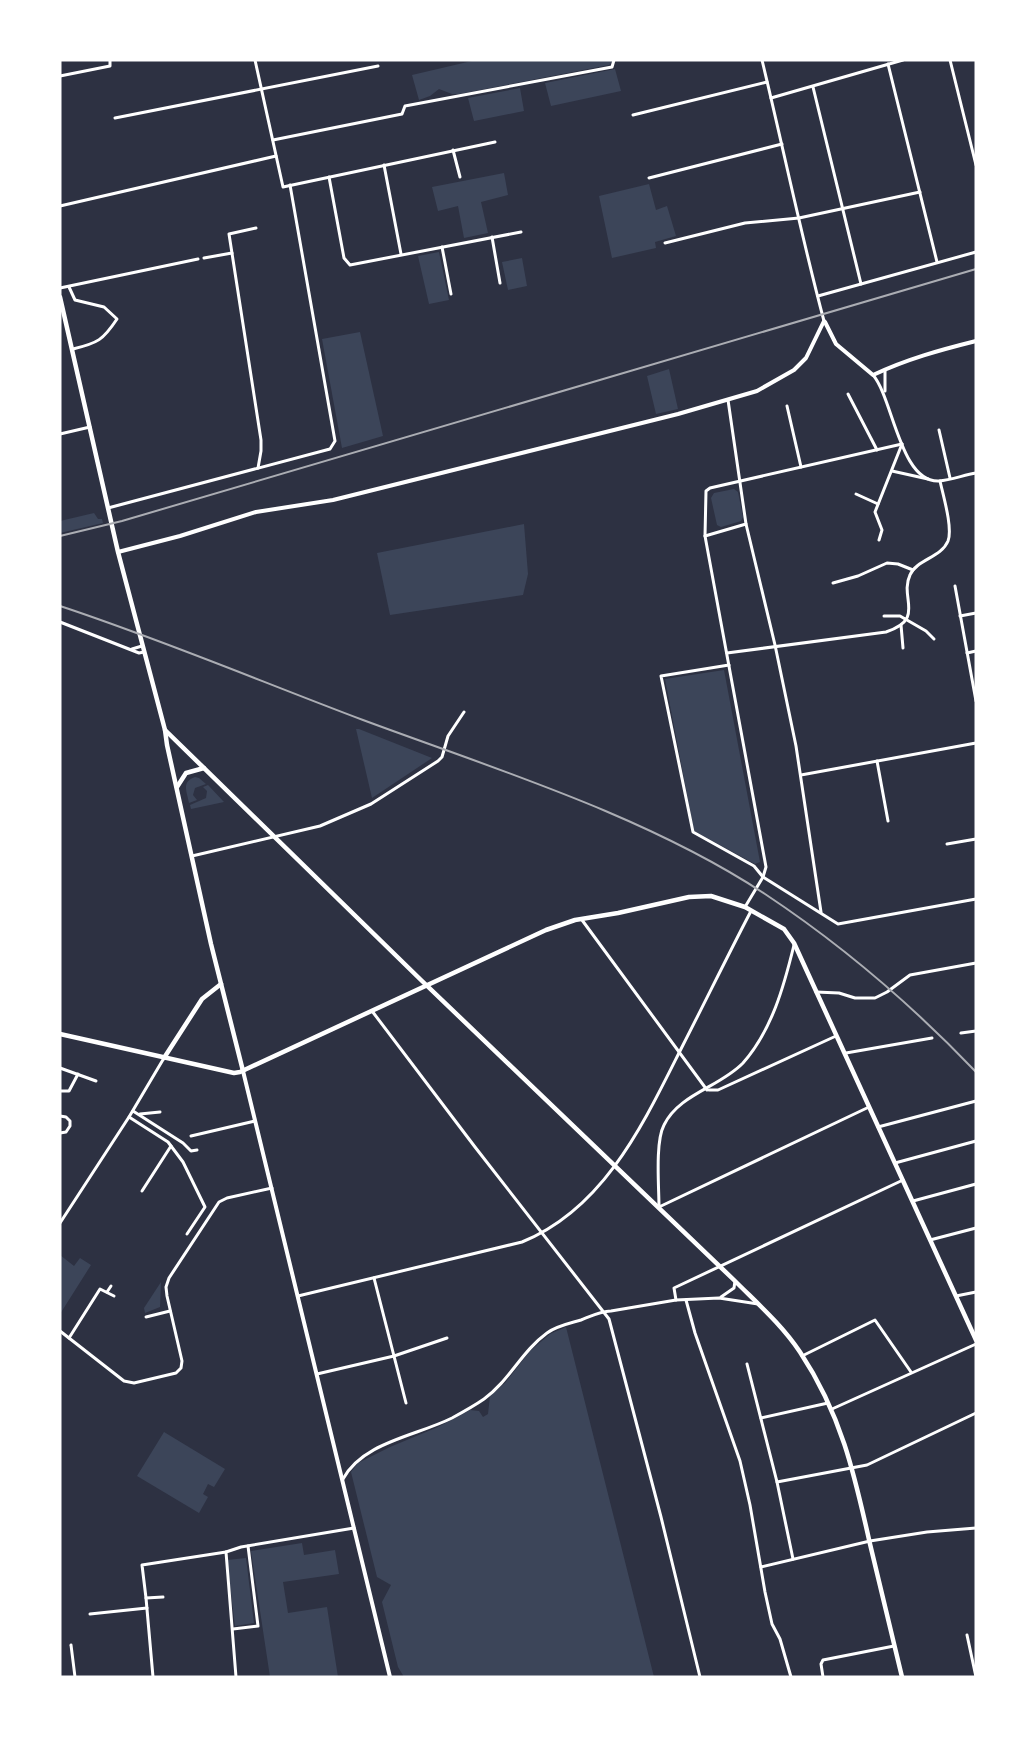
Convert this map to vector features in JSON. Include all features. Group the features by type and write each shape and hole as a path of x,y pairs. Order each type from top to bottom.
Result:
{"main road":[{"path":"60,297 118,552 165,730 221,984 243,1071"},
{"path":"165,730 778,1324 802,1356 832,1409 848,1451 902,1677"},
{"path":"177,787 186,773 204,768"},
{"path":"60,1034 234,1073 243,1071 546,930 581,919 689,897 711,896 745,907 784,929 794,944 976,1342"},
{"path":"164,1058 202,999 221,984"}],"street":[{"path":"60,76 110,66 110,60"},
{"path":"255,60 283,187 495,142"},
{"path":"273,140 402,114 405,106 612,67 614,60"},
{"path":"762,60 826,328 836,344 873,375 885,393 902,444 910,460 921,474 931,480"},
{"path":"771,98 903,60"},
{"path":"950,60 976,165"},
{"path":"888,64 937,262"},
{"path":"116,118 378,66"},
{"path":"633,115 767,82"},
{"path":"813,87 861,284"},
{"path":"649,178 782,144"},
{"path":"453,150 460,177"},
{"path":"60,206 276,156"},
{"path":"384,165 401,255"},
{"path":"328,177 344,258 350,265 520,232"},
{"path":"108,508 330,449 335,441 290,186"},
{"path":"665,243 745,223 799,218 920,192"},
{"path":"256,228 229,234 261,440 258,468"},
{"path":"492,237 500,283"},
{"path":"442,247 451,294"},
{"path":"818,296 976,252"},
{"path":"204,258 232,253"},
{"path":"60,288 198,259"},
{"path":"69,287 75,300 104,307 117,319 106,336 90,345 72,349"},
{"path":"118,552 180,536 256,512 333,500 656,419 757,391 794,370 806,358 824,321"},
{"path":"873,375 932,352 976,341"},
{"path":"885,370 885,393"},
{"path":"848,394 877,450"},
{"path":"728,400 746,524 775,645 800,775 821,912"},
{"path":"787,406 801,467"},
{"path":"60,434 91,427"},
{"path":"939,430 950,478"},
{"path":"745,907 763,877 766,867 705,536 706,491 710,488 902,444"},
{"path":"879,540 882,530 876,512 902,444"},
{"path":"892,471 940,481 976,472"},
{"path":"726,653 886,632 901,625 909,613 909,577 913,570 941,551 948,541 949,530 940,481"},
{"path":"856,494 878,504"},
{"path":"705,536 746,524"},
{"path":"833,583 858,576 887,563 898,564 913,570"},
{"path":"955,586 976,701"},
{"path":"960,616 976,613"},
{"path":"884,616 900,616 926,631 934,639"},
{"path":"60,622 139,653 144,652"},
{"path":"901,625 903,648"},
{"path":"132,649 142,646"},
{"path":"967,653 976,651"},
{"path":"729,665 661,676 693,832 754,866 763,877 838,924 976,899"},
{"path":"192,856 320,826 371,804 438,761 442,757 448,736 464,712"},
{"path":"800,775 976,743"},
{"path":"877,761 888,821"},
{"path":"947,844 976,839"},
{"path":"298,1296 522,1242 555,1226 616,1166 639,1131 751,911"},
{"path":"581,919 707,1090"},
{"path":"794,944 783,987 769,1023 742,1063 707,1090 680,1104 663,1126 659,1207 869,1107"},
{"path":"816,992 838,993 855,998 874,998 887,992 910,975 976,963"},
{"path":"372,1011 475,1148 609,1319 700,1677"},
{"path":"961,1033 976,1030"},
{"path":"707,1090 718,1090 836,1036"},
{"path":"844,1053 932,1038"},
{"path":"60,1223 133,1111 164,1058"},
{"path":"60,1068 96,1081"},
{"path":"243,1071 390,1677"},
{"path":"60,1091 69,1091 78,1074"},
{"path":"878,1127 976,1101"},
{"path":"133,1111 191,1150 197,1150"},
{"path":"138,1114 160,1112"},
{"path":"60,1116 70,1121 66,1132 60,1133"},
{"path":"129,1117 168,1142 183,1161 205,1208 187,1234"},
{"path":"190,1136 256,1121"},
{"path":"895,1163 976,1141"},
{"path":"142,1191 171,1146"},
{"path":"676,1300 674,1288 903,1180"},
{"path":"913,1201 976,1184"},
{"path":"60,1331 124,1381 134,1383 179,1371 182,1365 166,1291 167,1283 216,1205 227,1198 272,1188"},
{"path":"930,1240 976,1228"},
{"path":"374,1278 406,1403"},
{"path":"719,1298 734,1288 735,1281"},
{"path":"107,1292 111,1286"},
{"path":"69,1338 100,1289 114,1296"},
{"path":"956,1296 976,1292"},
{"path":"343,1479 356,1461 388,1443 451,1418 487,1397 503,1383 525,1353 549,1332 602,1311 676,1300 719,1298 758,1304"},
{"path":"686,1300 740,1461 772,1624 780,1639 791,1677"},
{"path":"146,1317 170,1311"},
{"path":"802,1356 875,1320 911,1372"},
{"path":"317,1374 394,1356 447,1338"},
{"path":"832,1409 976,1342"},
{"path":"747,1364 777,1482 793,1558"},
{"path":"761,1418 828,1403"},
{"path":"777,1482 867,1465 976,1413"},
{"path":"153,1677 142,1564 226,1552 248,1546 354,1528"},
{"path":"761,1567 870,1541 927,1532 976,1528"},
{"path":"233,1629 258,1626 248,1546"},
{"path":"226,1552 236,1677"},
{"path":"146,1598 163,1597"},
{"path":"90,1614 147,1608"},
{"path":"967,1635 976,1677"},
{"path":"71,1645 75,1677"},
{"path":"823,1677 820,1664 823,1660 894,1646"},
{"path":"970,1653 976,1652"}],"shaded area":[{"path":"476,60 612,60 612,62 609,65 459,94 439,89 419,100 412,75"},
{"path":"615,69 621,91 551,106 545,83"},
{"path":"520,88 524,111 474,121 468,98"},
{"path":"504,173 508,195 481,202 488,233 464,238 458,206 438,211 432,187"},
{"path":"649,184 656,210 667,206 676,236 655,242 656,248 612,258 599,196"},
{"path":"439,252 449,300 429,304 418,256"},
{"path":"522,258 527,286 508,290 502,262"},
{"path":"360,332 383,436 342,448 322,339"},
{"path":"669,369 678,409 656,414 647,376"},
{"path":"734,489 738,492 743,517 741,521 721,527 717,525 711,498 714,493"},
{"path":"94,513 98,519 102,519 103,523 60,533 60,521"},
{"path":"524,524 528,574 523,595 390,615 377,553"},
{"path":"724,670 760,862 755,864 694,831 665,679"},
{"path":"356,729 359,729 432,758 372,798"},
{"path":"195,777 206,784 195,788 193,795 197,800 189,803 186,784"},
{"path":"208,785 224,802 191,809 190,805 206,798 207,791 203,787"},
{"path":"60,1255 74,1266 80,1258 91,1265 60,1314"},
{"path":"161,1282 160,1307 145,1313 144,1308"},
{"path":"566,1327 654,1677 404,1677 398,1667 382,1602 391,1585 377,1577 351,1472 358,1463 470,1410 479,1411 483,1417 488,1414 490,1396 505,1383 530,1351 550,1334"},
{"path":"164,1432 225,1469 214,1487 208,1484 203,1494 208,1497 199,1513 137,1476"},
{"path":"302,1543 304,1555 335,1550 339,1574 283,1582 288,1613 327,1607 338,1677 270,1677 251,1551"},
{"path":"246,1558 254,1623 235,1626 227,1560"}],"railway":[{"path":"60,536 122,521 976,269"},
{"path":"60,606 517,776 671,841 765,894 849,955 927,1023 976,1072"}]}
